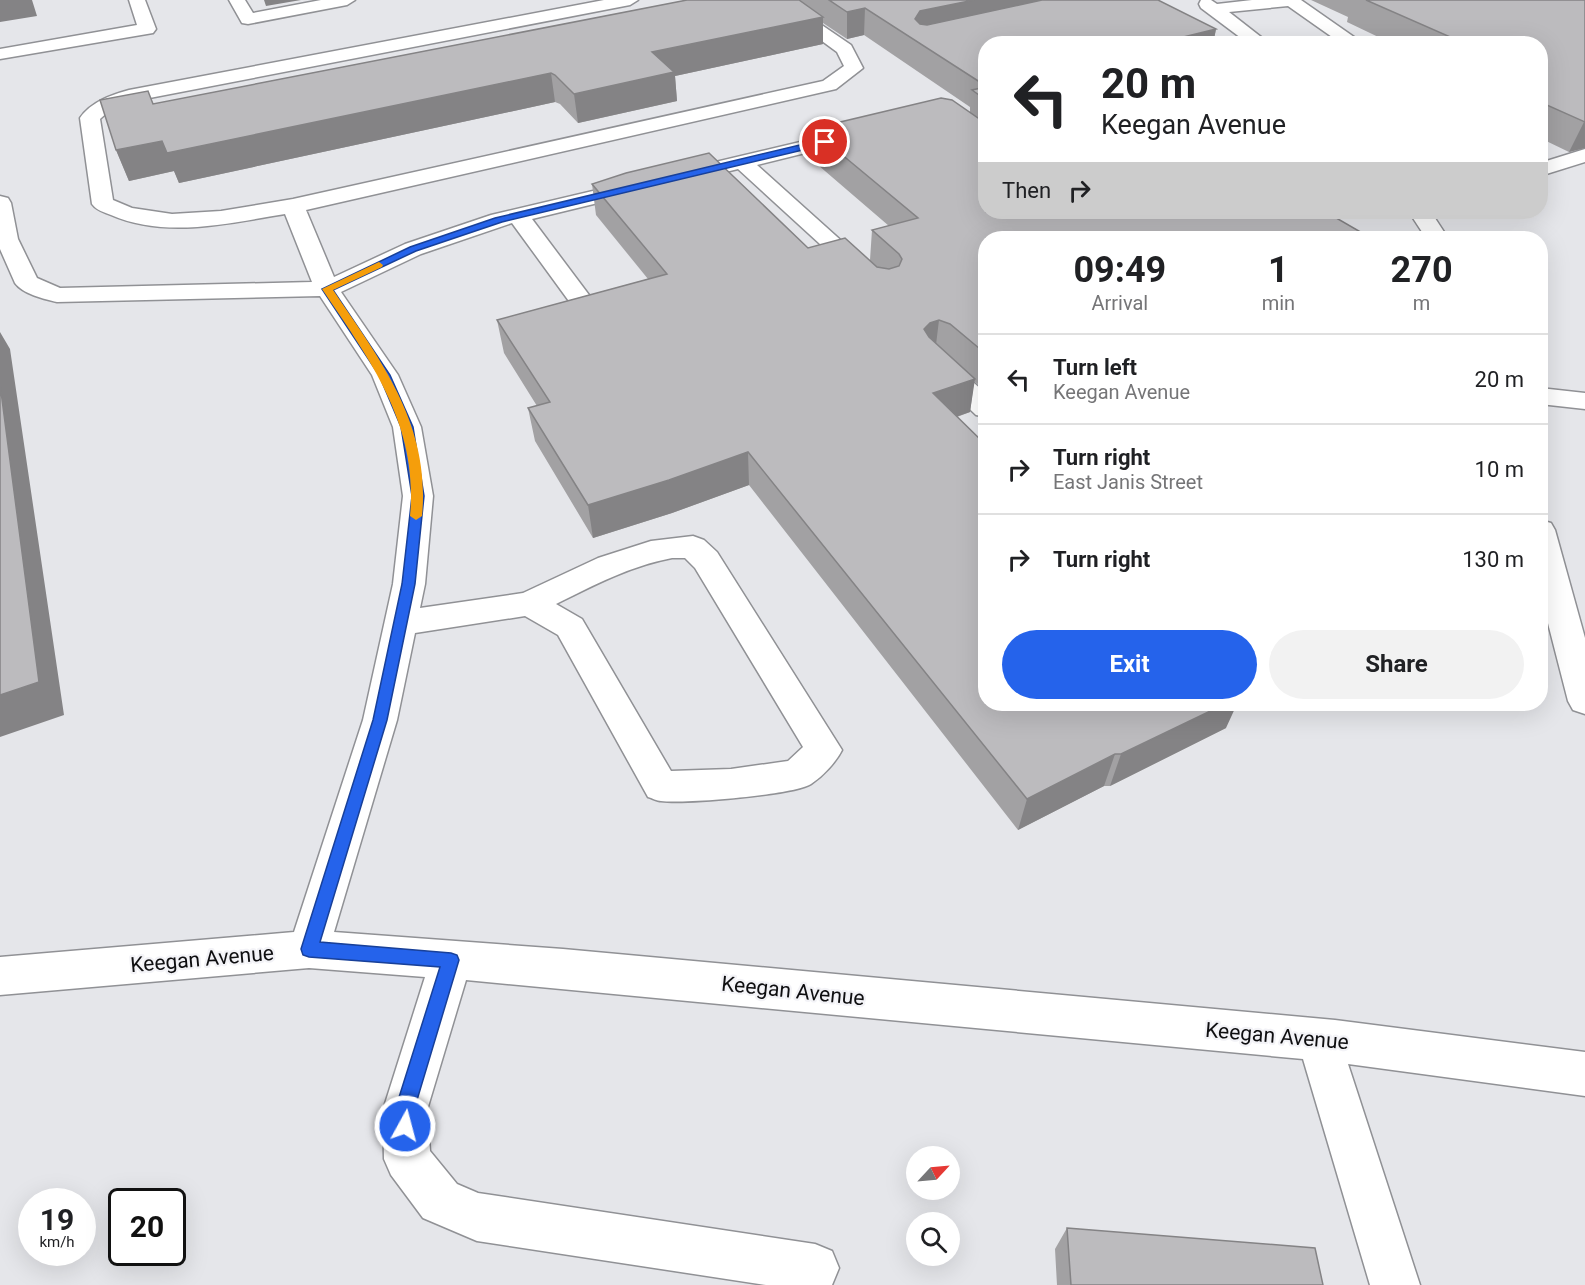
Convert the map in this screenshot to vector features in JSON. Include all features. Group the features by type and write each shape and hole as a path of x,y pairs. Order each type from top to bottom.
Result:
{"street":[{"path":"0,54 147,29 137,0"},
{"path":"237,0 248,19 347,0"},
{"path":"630,0 129,96 102,107 90,118 103,204 119,212 157,221 208,218 293,206 829,85 854,68 846,49 774,0"},
{"path":"1207,4 1291,1 1342,36"},
{"path":"1207,4 1250,36"},
{"path":"0,203 7,239 27,283 57,296 327,289 413,249 518,216 874,130"},
{"path":"1548,166 1585,155"},
{"path":"742,162 878,284"},
{"path":"293,206 327,289 384,375 407,427 418,496 409,584 380,720 309,949"},
{"path":"518,216 583,303"},
{"path":"936,363 978,402"},
{"path":"1548,397 1585,401"},
{"path":"400,623 529,604 605,567 672,546 693,547 706,560 824,750 798,774 731,784 661,786 570,627 529,604"},
{"path":"1548,586 1585,701"},
{"name":"Keegan Avenue","path":"0,976 309,949 563,968 1319,1040 1585,1074"},
{"path":"451,960 405,1110 407,1159 440,1201 477,1217 815,1268"},
{"path":"1319,1040 1395,1285"}],"building":[{"path":"687,0 799,0 823,17 652,52 674,72 574,94 551,73 167,153 162,141 116,150 100,100 148,91 153,104"},
{"path":"829,0 974,0 920,11 915,19 920,24 927,25 1042,0 1158,0 1216,29 1187,36 978,36 978,81 865,8 847,12"},
{"path":"1366,0 1585,0 1585,122 1548,106 1548,36 1448,36"},
{"path":"941,98 952,100 978,118 978,219 1338,219 1359,231 978,231 978,347 950,324 939,320 930,323 924,329 929,337 975,379 933,393 978,437 978,711 1210,711 1121,754 1115,754 1027,799 748,452 588,505 528,408 550,402 497,320 667,274 592,184 626,173 709,153 808,248 845,238 877,267 889,269 899,266 902,259 899,254 872,230 918,218 811,129"},
{"path":"0,384 39,682 0,695"},
{"path":"1067,1228 1315,1248 1323,1285 1071,1285"}],"slow traffic":[{"path":"379,265 327,289 384,375 407,427 418,496 416,516"}],"route":[{"path":"405,1126 405,1110 451,960 309,949 380,720 409,584 418,496 407,427 384,375 327,289 413,249 499,220 825,142"}]}
